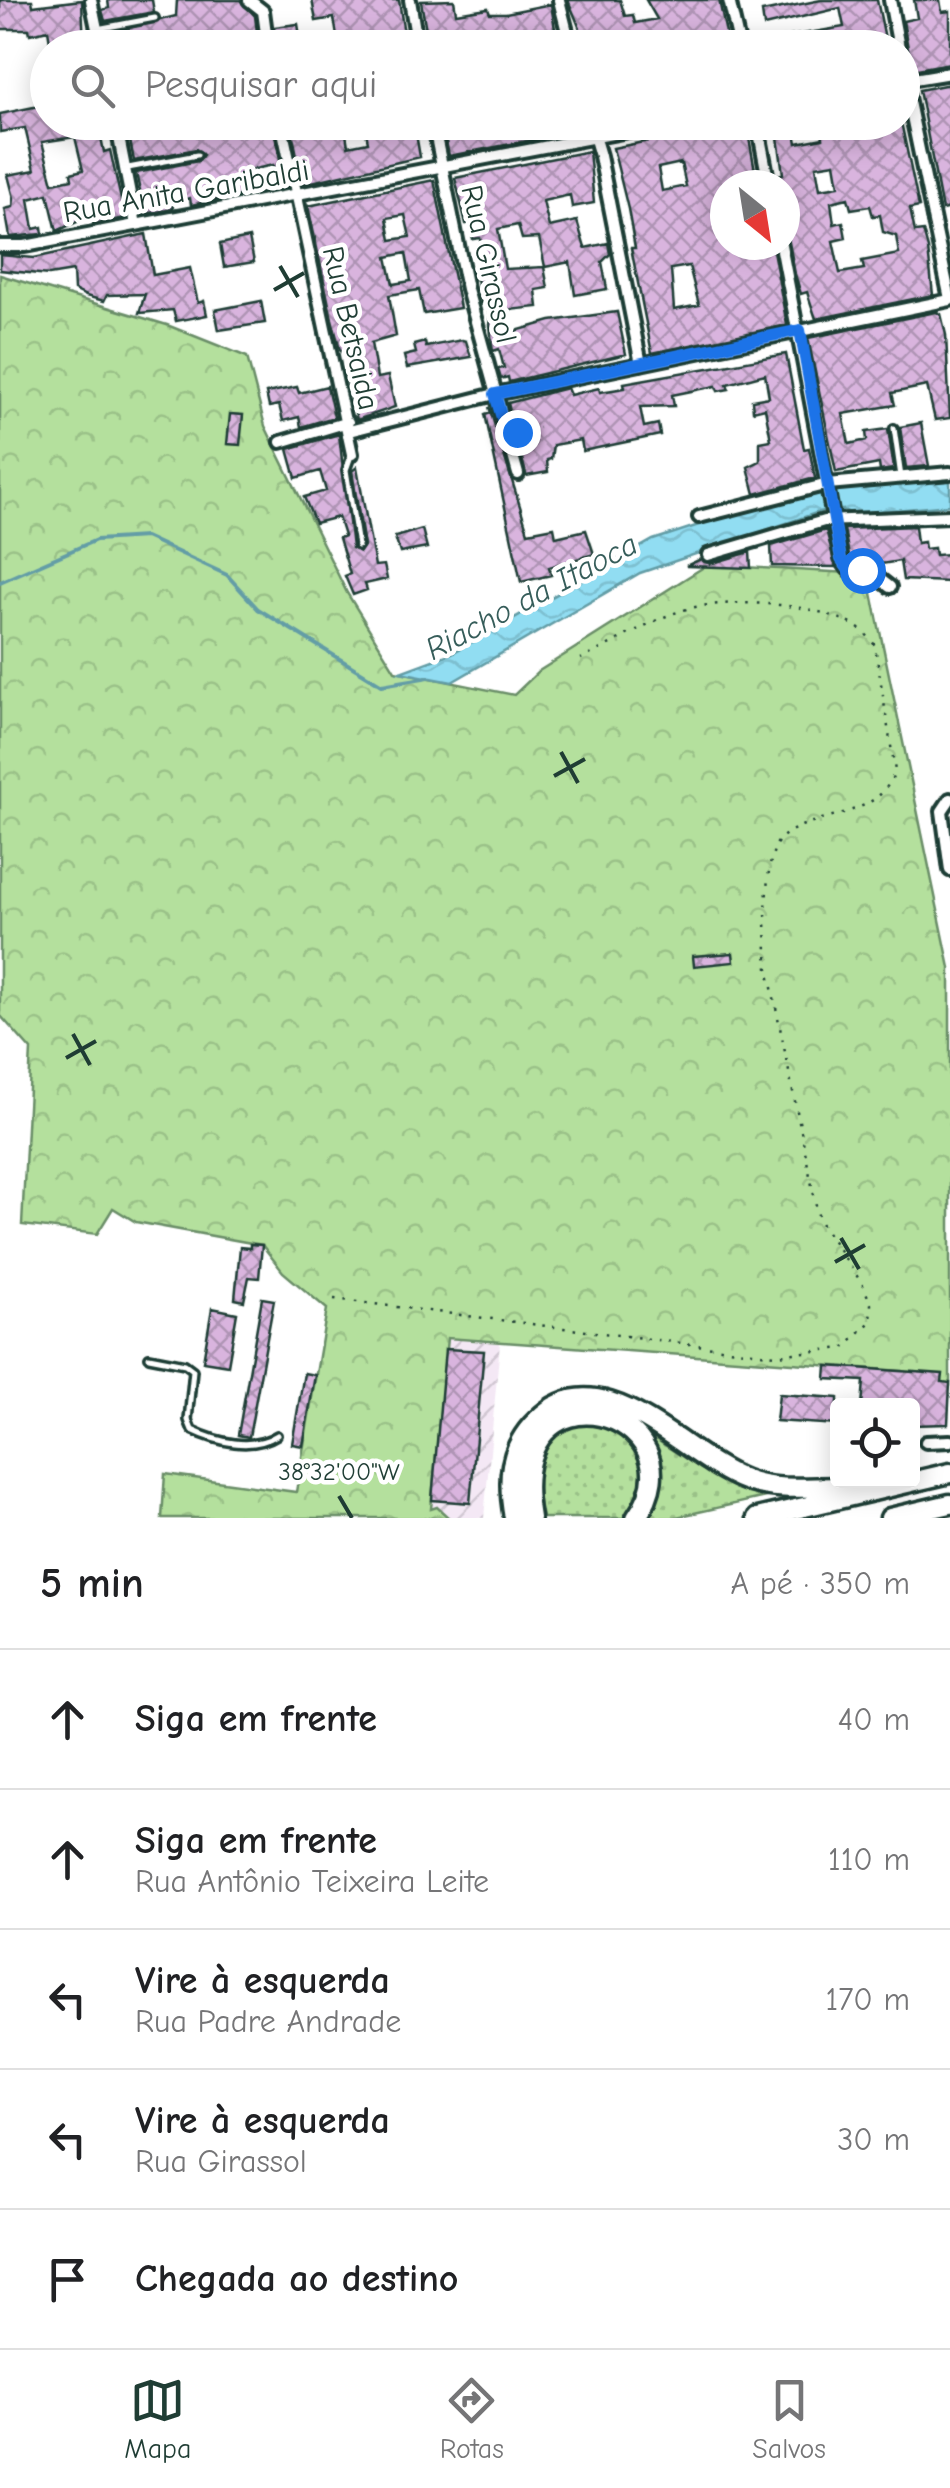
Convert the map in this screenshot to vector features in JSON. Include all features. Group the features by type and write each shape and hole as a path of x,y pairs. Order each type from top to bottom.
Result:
{"main road":[{"path":"514,1518 511,1468 522,1434 543,1414 588,1397 613,1401 716,1468 750,1482 802,1490 848,1486 873,1491"},
{"path":"530,1518 526,1492 530,1456 541,1437 578,1414 605,1414 635,1434 644,1447 651,1468 650,1487 636,1518"},
{"path":"757,1518 950,1473"},
{"path":"890,1518 950,1504"},
{"path":"942,1518 950,1516"}],"street":[{"path":"91,0 97,29"},
{"path":"249,0 263,12 266,30"},
{"path":"410,0 415,30"},
{"path":"559,0 566,30"},
{"path":"730,0 736,30"},
{"path":"890,0 896,30"},
{"path":"920,75 950,72"},
{"path":"119,140 136,225"},
{"name":"Rua Betsaida","path":"284,140 352,454"},
{"name":"Rua Girassol","path":"437,140 495,394 518,474"},
{"name":"Rua Anita Garibaldi","path":"0,246 25,246 583,140"},
{"path":"594,140 640,364"},
{"path":"760,140 766,170"},
{"path":"282,442 950,300 916,140"},
{"path":"784,260 846,568 868,570 890,588"},
{"path":"699,517 828,487 950,472"},
{"path":"708,555 835,518 950,516"},
{"path":"950,799 942,811 950,870"},
{"path":"926,1442 950,1441"}],"lane":[{"path":"97,29 155,18"},
{"path":"125,169 197,155"},
{"path":"894,428 901,476"},
{"name":"Rua Betsaida","path":"352,454 346,470 358,546"},
{"path":"149,1357 185,1364 193,1370 188,1420 192,1430 218,1440 258,1444 277,1434"}],"path":[{"path":"507,435 538,428"},
{"path":"334,1299 776,1355 844,1348 870,1322 871,1304 863,1284 819,1220 768,968 766,934 771,856 779,840 860,807 884,792 891,781 894,771 879,655 864,630 838,615 714,605 672,614 581,658"}],"shaded area":[{"path":"446,1338 500,1343 484,1518 430,1518"}],"green space":[{"path":"0,275 167,325 247,357 265,426 347,593 395,671 514,695 539,671 707,565 868,574 950,968 950,1385 903,1371 447,1338 431,1509 437,1507 449,1518 162,1518 165,1474 296,1492 327,1309 283,1272 262,1245 136,1222 113,1208 97,1234 22,1225 31,1050 0,1015"},
{"path":"616,1413 701,1469 765,1497 672,1518 645,1518 658,1481"},
{"path":"584,1424 619,1433 638,1455 641,1485 627,1518 542,1518 537,1472 545,1447 554,1437"}],"water":[{"path":"950,478 950,505 852,514 843,510 822,511 640,573 452,682 400,672 452,653 653,540 785,497 840,490 847,484"}],"building":[{"path":"0,0 32,0 33,6 82,0 83,30 30,30 30,34 29,29 0,29"},
{"path":"108,0 152,0 154,12 105,21 102,10 109,8"},
{"path":"177,0 240,0 255,16 257,30 120,30 176,16"},
{"path":"312,0 399,0 403,30 336,30 334,18 316,21"},
{"path":"454,0 456,13 488,8 490,13 506,13 551,4 555,30 426,30 421,1"},
{"path":"568,0 620,0 625,16 633,15 635,23 657,19 646,0 719,0 725,30 580,30"},
{"path":"821,0 877,0 883,30 826,30 844,27 840,8 764,26 762,12"},
{"path":"914,0 940,0 942,12 950,11 950,63 920,69 920,30 905,30 903,21 917,18"},
{"path":"298,24 299,30 274,30 274,27"},
{"path":"950,84 950,208 942,210 920,95 920,90"},
{"path":"30,108 30,140 55,140 42,142 53,183 72,179 71,173 83,170 76,140 102,140 104,152 110,150 125,218 93,224 92,218 57,231 48,194 29,199 34,229 42,227 43,234 10,237 5,209 13,207 14,198 8,175 35,170 25,128 0,132 0,114"},
{"path":"130,140 276,140 285,182 276,181 273,165 250,170 253,188 246,189 247,194 191,205 190,198 172,202 173,209 145,214 136,173 198,161 203,155 196,149 134,161"},
{"path":"294,140 347,140 348,146 368,140 417,140 420,157 303,184"},
{"path":"446,140 531,140 449,156"},
{"path":"654,140 749,140 755,170 710,170 710,260 775,260 787,325 652,353 631,248 635,248 613,148","holes":["681,163 686,186 662,191 658,168","689,266 699,305 674,310 671,269"]},
{"path":"778,140 905,140 919,207 910,209 915,232 923,231 928,249 933,295 816,319 807,292 801,294 792,260 800,260 800,170 782,170","holes":["835,163 839,186 820,189 816,166","848,198 851,209 870,206 873,216 880,215 883,232 896,236 899,254 862,261 864,269 840,273 833,241 846,238 843,222 834,224 831,202"]},
{"path":"589,151 594,203 572,207 570,195 543,201 549,227 577,221 585,248 608,243 610,254 602,262 607,289 575,295 570,262 545,267 539,238 522,239 518,225 498,229 505,269 544,267 548,288 536,290 538,307 499,311 502,335 551,321 617,312 626,354 509,382 508,377 501,379 498,369 504,368 499,349 493,351 488,302 481,303 476,272 484,271 480,238 473,239 470,224 466,224 455,178"},
{"path":"434,180 460,308 424,314 419,290 389,295 396,336 371,343 377,378 388,376 395,407 357,420 348,384 353,383 349,361 340,350 308,206","holes":["405,215 410,237 391,240 387,218","406,253 411,281 393,284 387,257"]},
{"path":"146,234 153,275 190,268 198,303 204,301 207,315 176,321 173,310 139,313 145,294 107,295 104,301 86,296 74,290 73,271 49,275 0,270 0,255 34,258"},
{"path":"249,238 254,262 224,267 220,244"},
{"path":"261,301 265,323 219,330 215,310"},
{"path":"941,314 946,335 950,418 935,420 927,386 892,393 895,405 843,414 849,444 867,440 866,432 888,429 894,469 880,471 879,464 836,472 808,338"},
{"path":"466,341 471,357 407,368 404,356 416,353 414,345 425,342 426,347"},
{"path":"786,354 804,449 809,448 815,478 755,494 748,467 760,461 760,442 771,440 765,408 753,411 752,400 769,397 765,374 727,384 729,389 718,391 716,386 672,395 674,406 640,407 644,427 658,424 660,435 583,451 581,440 553,445 551,459 547,460 548,472 526,476 508,403 567,388 570,395 599,388 600,392 625,388 624,383"},
{"path":"327,386 334,417 301,427 299,417 283,421 279,405 269,407 266,393 297,387 299,393"},
{"path":"491,412 528,532 554,527 556,537 586,530 594,554 549,567 551,575 521,582 485,414"},
{"path":"230,414 243,415 240,445 227,444"},
{"path":"921,423 929,466 906,468 900,427"},
{"path":"339,434 352,548 360,552 364,546 352,471 357,467 375,566 384,565 387,579 365,584 367,590 353,595 345,576 350,574 339,538 344,536 338,517 315,523 304,497 326,491 320,471 296,478 288,449"},
{"path":"915,526 917,543 924,542 925,549 934,548 935,555 950,554 949,582 903,580 900,561 875,565 849,556 844,529"},
{"path":"422,529 427,548 400,553 395,537"},
{"path":"826,530 836,567 772,566 771,546"},
{"path":"750,552 751,568 686,566 701,559 710,564"},
{"path":"733,953 734,962 694,966 693,956"},
{"path":"250,1244 262,1245 259,1278 249,1277 244,1301 235,1299 240,1247 250,1248"},
{"path":"262,1298 274,1300 249,1437 238,1435"},
{"path":"212,1308 237,1313 228,1365 203,1361"},
{"path":"445,1349 484,1351 470,1503 432,1500"},
{"path":"827,1366 943,1374 942,1382 950,1383 948,1424 920,1425 920,1398 863,1398 864,1381 826,1379"},
{"path":"304,1373 315,1375 303,1446 292,1444"},
{"path":"779,1394 838,1398 830,1398 830,1424 776,1421"}],"waterway":[{"name":"Riacho da Itaoca","path":"0,582 96,540 145,537 227,575 258,609 382,685 429,677"}],"route":[{"path":"517,432 507,435 495,394 800,330 841,559 848,569 862,570"}]}
